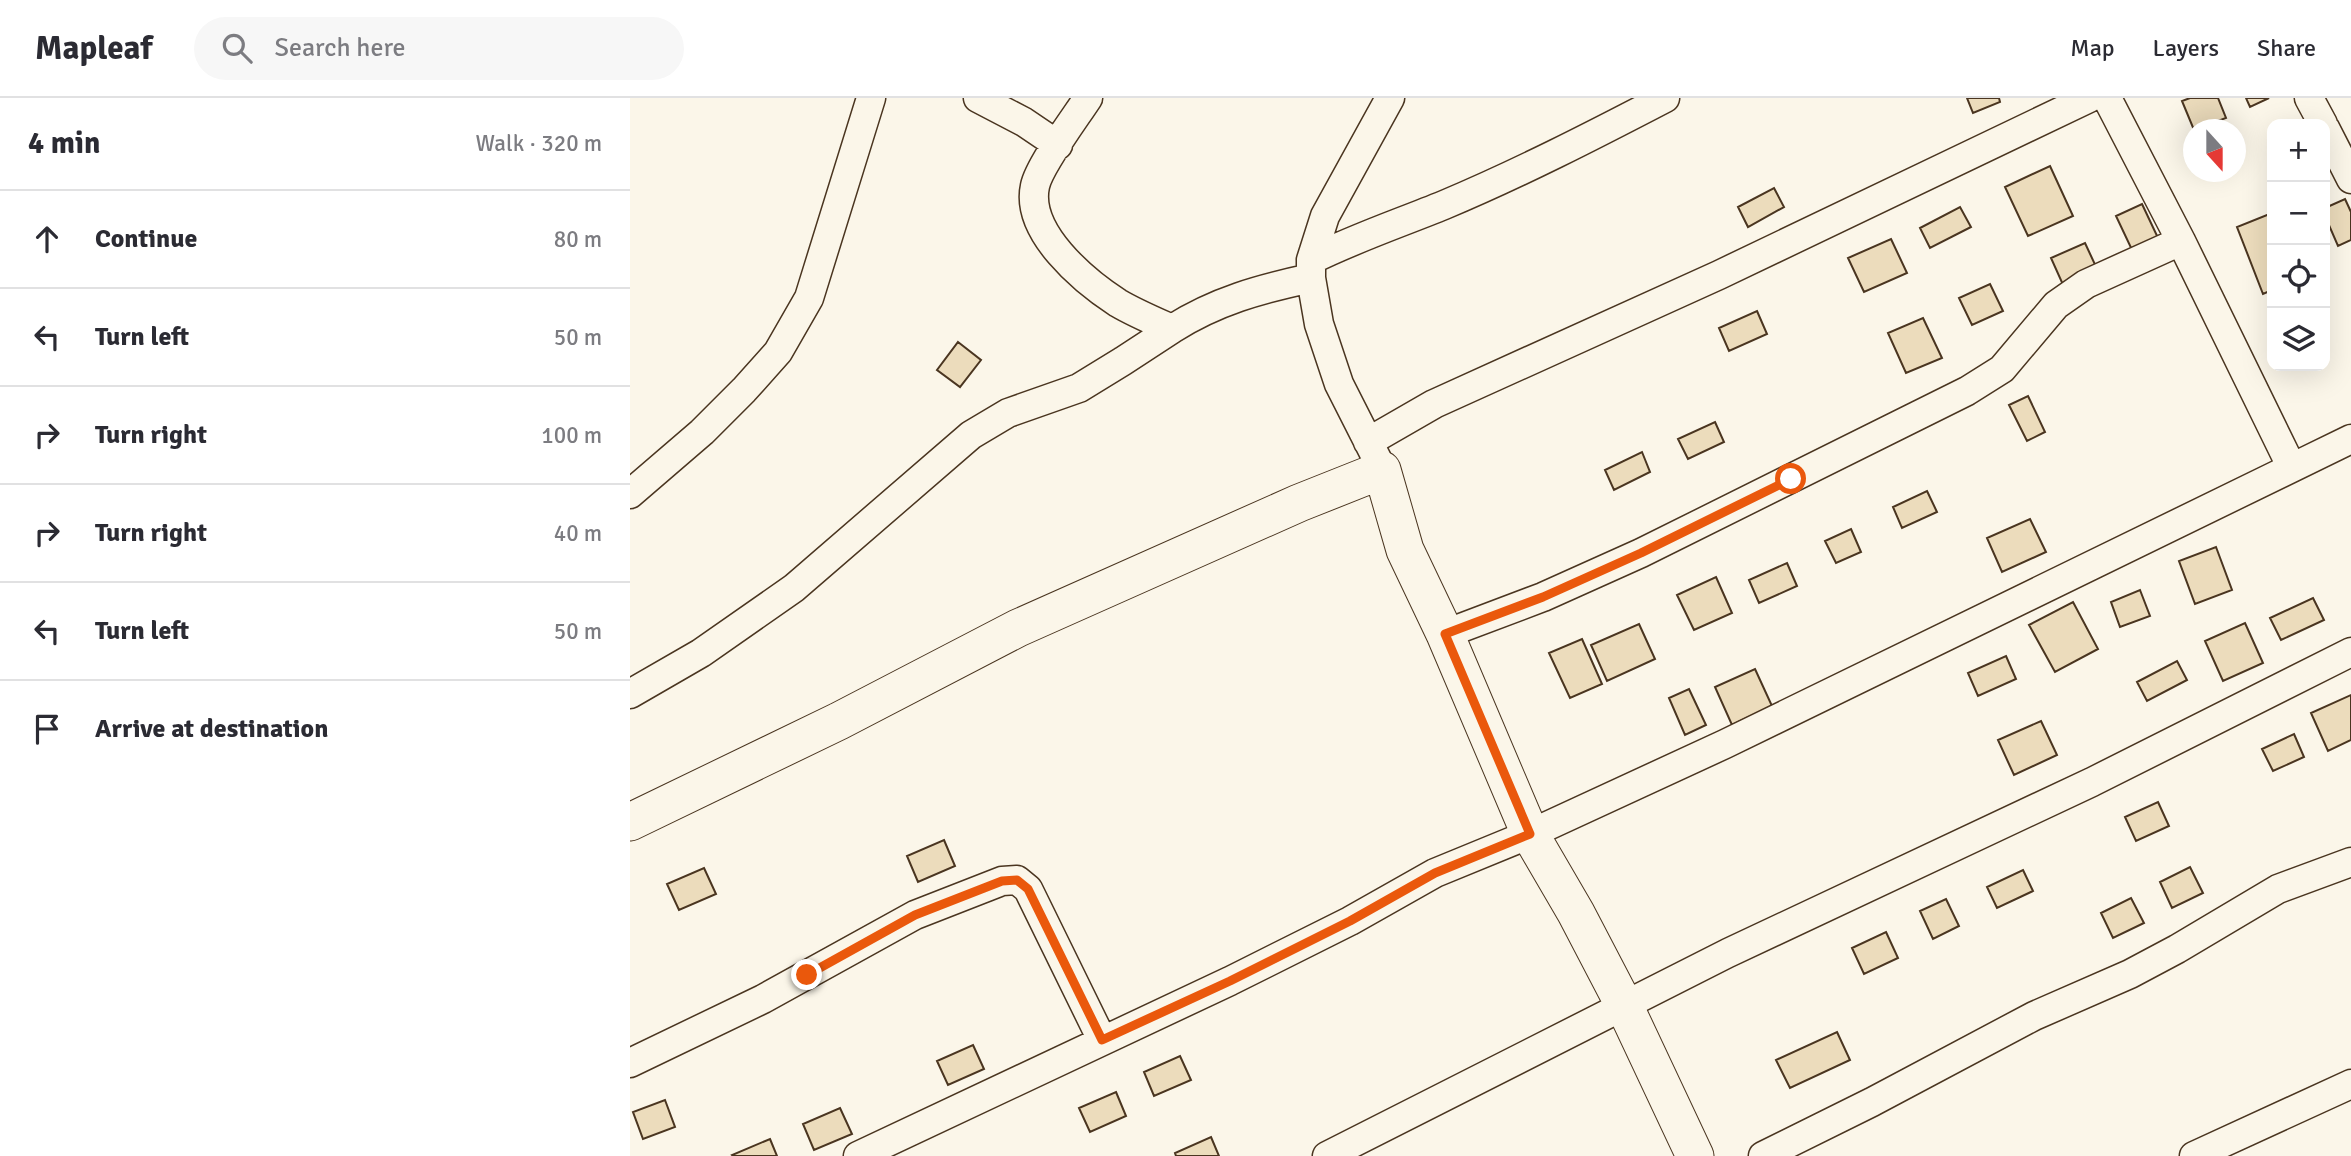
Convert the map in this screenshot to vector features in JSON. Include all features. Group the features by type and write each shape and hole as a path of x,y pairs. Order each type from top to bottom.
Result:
{"street":[{"path":"630,494 719,415 778,352 809,298 871,98"},
{"path":"978,98 1024,122 1058,145"},
{"path":"1088,98 1042,168 1034,186 1036,211 1044,234 1073,266 1117,302 1172,329"},
{"path":"1390,98 1325,216 1311,269 1320,324 1339,384 1375,456 1405,550 1445,634 1530,834 1624,1005 1695,1156"},
{"path":"630,694 701,653 794,588 971,435 1008,413 1079,388 1200,311 1311,269 1349,241 1444,205 1555,155 1665,98"},
{"path":"630,822 839,721 1030,622 1254,523 1375,456 1434,404 1718,275 2089,98"},
{"path":"2108,98 2291,467"},
{"path":"2309,98 2320,119"},
{"path":"2330,138 2351,179"},
{"path":"1445,634 1543,597 1641,553 1967,391 2002,369 2056,305 2086,284 2181,241"},
{"path":"858,1156 1230,981 1350,921 1435,873 1530,834 1872,674 2351,439"},
{"path":"1326,1156 1819,909 2092,782 2351,652"},
{"path":"1763,1156 2034,1016 2130,974 2278,890 2351,862"},
{"path":"630,1063 763,999 915,915 1002,881 1017,880 1028,889 1102,1040"},
{"path":"2194,1156 2351,1084"}],"building":[{"path":"1967,98 1999,98 2000,102 1973,113"},
{"path":"2190,98 2218,98 2226,118 2189,119 2182,101"},
{"path":"2246,98 2269,98 2250,107"},
{"path":"2050,166 2073,216 2028,236 2005,187"},
{"path":"1774,188 1784,207 1748,227 1738,207"},
{"path":"2345,199 2351,212 2351,240 2338,246 2330,228 2330,206"},
{"path":"2142,204 2159,240 2133,252 2116,216"},
{"path":"1960,207 1971,227 1930,248 1920,228"},
{"path":"2267,215 2267,292 2263,294 2237,227"},
{"path":"1891,239 1907,273 1864,292 1848,258"},
{"path":"2085,243 2098,271 2064,287 2051,258"},
{"path":"1990,284 2003,311 1972,325 1959,298"},
{"path":"1757,311 1767,334 1729,351 1719,328"},
{"path":"1923,318 1942,358 1906,373 1888,333"},
{"path":"958,342 981,360 960,387 937,370"},
{"path":"2028,396 2045,432 2027,441 2009,405"},
{"path":"1715,422 1724,442 1688,459 1678,439"},
{"path":"1642,452 1650,472 1614,490 1605,470"},
{"path":"1927,491 1937,512 1902,528 1893,507"},
{"path":"2030,519 2046,552 2002,572 1987,538"},
{"path":"1851,529 1861,552 1836,563 1825,541"},
{"path":"2216,547 2232,590 2195,604 2179,561"},
{"path":"1787,563 1797,586 1759,603 1749,580"},
{"path":"1716,577 1732,613 1694,630 1677,595"},
{"path":"2140,590 2150,616 2120,627 2111,602"},
{"path":"2313,598 2324,620 2281,640 2270,618"},
{"path":"2073,602 2098,649 2055,672 2029,625"},
{"path":"2245,623 2263,663 2223,681 2205,641"},
{"path":"1639,624 1655,659 1607,681 1591,645"},
{"path":"1582,639 1602,684 1570,698 1549,653"},
{"path":"2006,656 2016,679 1978,696 1968,673"},
{"path":"2177,661 2187,680 2147,701 2137,682"},
{"path":"1755,669 1772,706 1732,725 1715,687"},
{"path":"1689,689 1706,725 1685,735 1669,698"},
{"path":"2351,695 2351,740 2328,751 2311,713"},
{"path":"2041,721 2057,755 2014,775 1998,740"},
{"path":"2294,734 2304,757 2273,771 2262,749"},
{"path":"2158,802 2169,826 2136,841 2125,817"},
{"path":"944,840 955,866 918,882 907,856"},
{"path":"2190,867 2203,893 2172,908 2160,882"},
{"path":"704,868 716,894 679,910 667,884"},
{"path":"2023,870 2033,891 1997,908 1987,887"},
{"path":"2131,898 2144,923 2113,938 2101,913"},
{"path":"1946,899 1959,926 1933,939 1920,911"},
{"path":"1886,932 1898,958 1864,974 1852,948"},
{"path":"1837,1032 1850,1060 1790,1088 1776,1060"},
{"path":"973,1045 984,1069 948,1085 937,1061"},
{"path":"1180,1056 1191,1080 1154,1096 1144,1072"},
{"path":"1116,1092 1126,1116 1090,1132 1079,1108"},
{"path":"665,1100 675,1127 643,1139 633,1112"},
{"path":"840,1108 852,1134 814,1150 803,1124"},
{"path":"1211,1137 1219,1156 1176,1156 1175,1153"},
{"path":"770,1139 777,1156 732,1155"}],"route":[{"path":"807,975 915,915 1002,881 1017,880 1028,889 1102,1040 1230,981 1350,921 1435,873 1530,834 1445,634 1543,597 1641,553 1791,479"}]}
